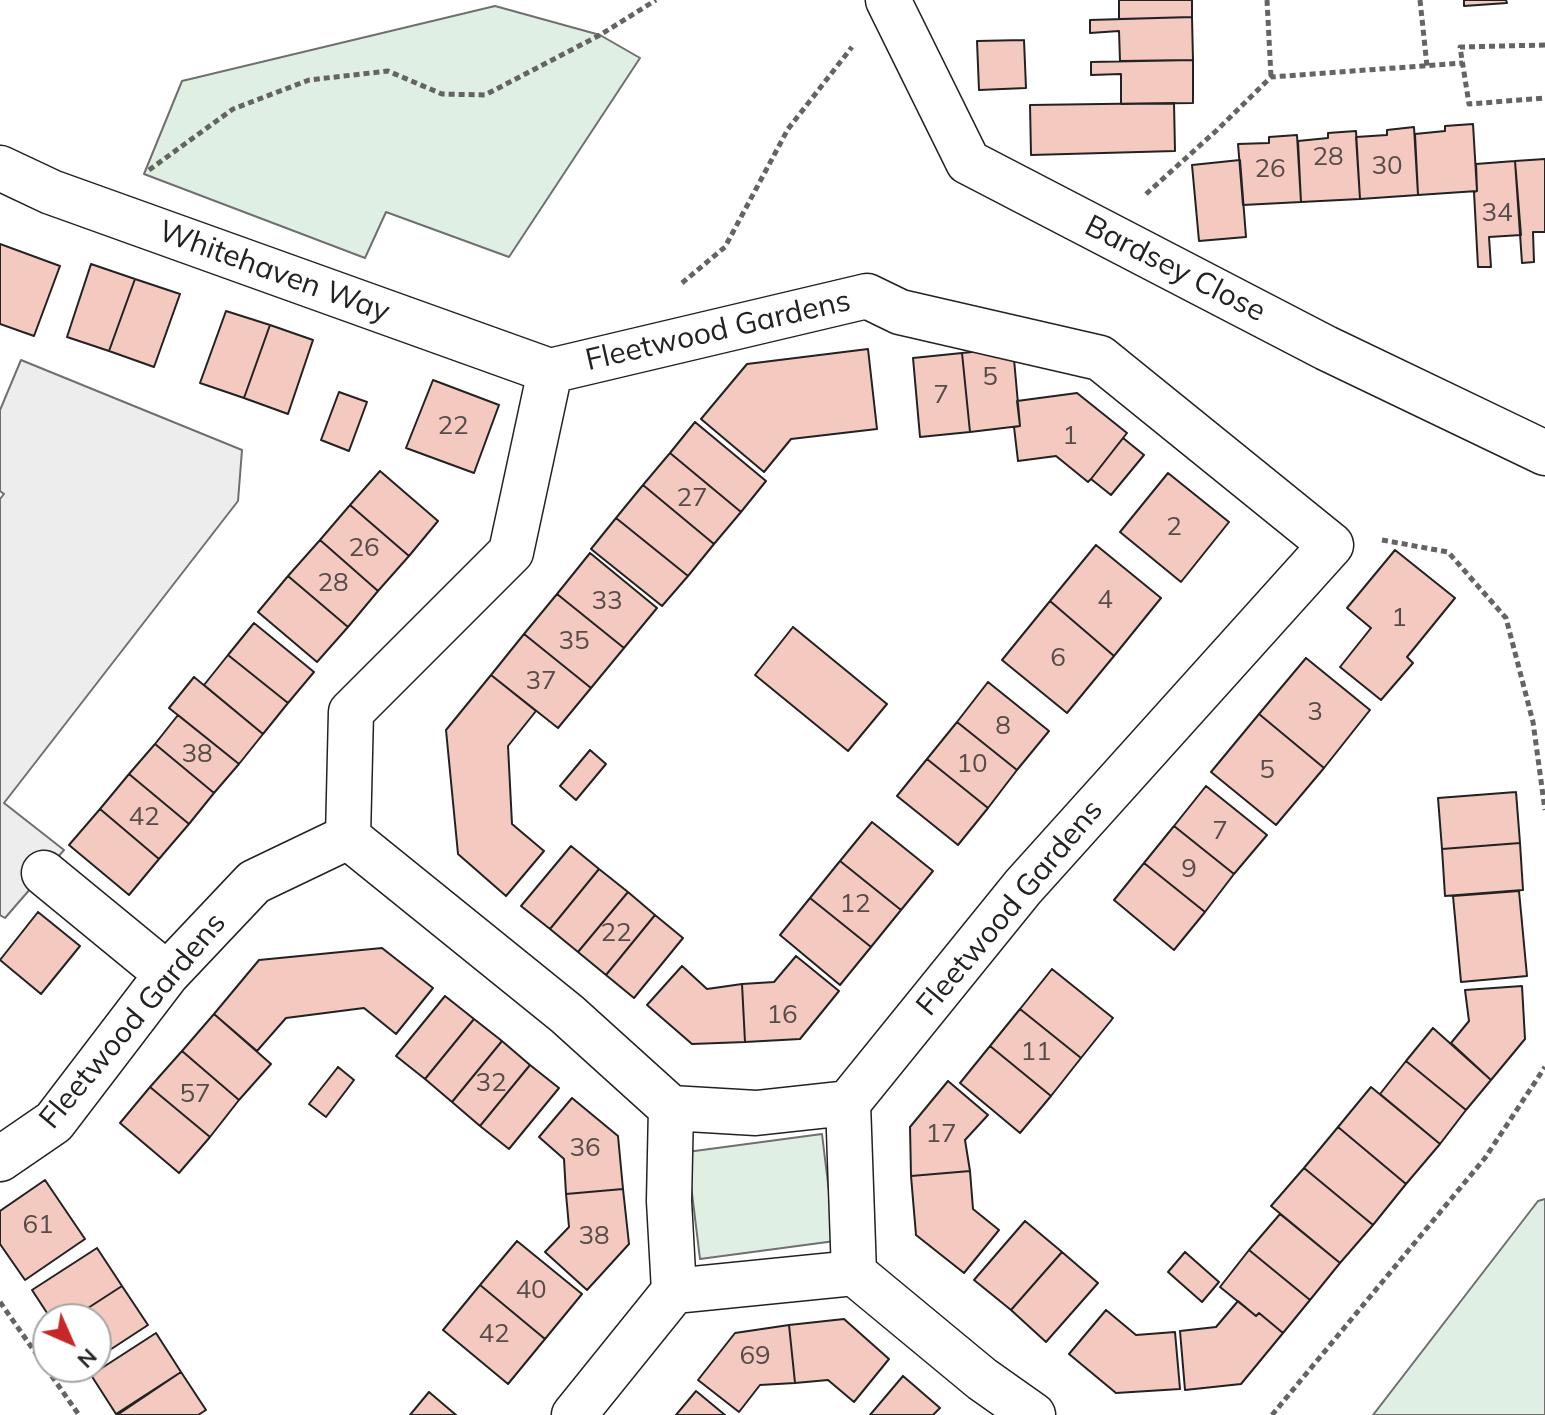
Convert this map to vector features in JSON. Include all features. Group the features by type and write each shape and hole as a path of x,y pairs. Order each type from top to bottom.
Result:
{"street":[{"name":"Bardsey Close","path":"889,0 968,162 1326,348 1545,453"},
{"name":"Whitehaven Way","path":"0,168 97,209 550,371"},
{"name":"Fleetwood Gardens","path":"0,1159 54,1122 167,974 254,882 348,837 351,712 511,552 550,371 867,296 900,312 1100,358 1331,545 1023,887 848,1103"},
{"path":"348,837 567,1014 671,1108 756,1113 848,1103 854,1273"},
{"path":"44,873 167,974"},
{"path":"574,1415 674,1291 669,1201 671,1108"},
{"path":"674,1291 854,1273 982,1379 1033,1415"}],"path":[{"path":"97,209 233,109 309,80 388,71 442,94 485,95 600,35 656,0"},
{"path":"652,346 664,298 725,247 788,129 889,0"},
{"path":"1267,0 1271,77"},
{"path":"1420,0 1427,66"},
{"path":"1545,45 1460,47 1469,104 1545,98"},
{"path":"1103,232 1271,77 1463,63"},
{"path":"1331,545 1358,535 1448,552 1506,618 1533,722 1545,810"},
{"path":"1272,1415 1485,1158 1545,1067"},
{"path":"0,1302 79,1415"}],"green space":[{"path":"495,6 600,35 640,58 509,257 386,212 365,258 144,174 182,81"},
{"path":"822,1134 835,1241 700,1259 687,1152"},
{"path":"1545,1199 1545,1415 1373,1415 1538,1201"}],"shaded area":[{"path":"21,360 242,450 238,501 4,803 64,850 5,918 0,915 0,499 4,494 0,491 0,410"}],"building":[{"path":"1119,0 1192,0 1192,17 1119,19"},
{"path":"1464,0 1506,0 1507,3 1464,6"},
{"path":"1192,17 1193,60 1120,61 1119,31 1090,33 1090,20"},
{"path":"1024,40 1026,88 979,90 977,41"},
{"path":"1193,60 1193,103 1121,104 1121,74 1091,75 1091,62"},
{"path":"1174,103 1175,151 1031,155 1030,105"},
{"path":"1473,124 1477,191 1418,195 1415,134 1445,131 1445,126"},
{"path":"1414,127 1418,195 1360,199 1356,137 1387,135 1387,130"},
{"path":"1356,131 1360,199 1301,202 1298,141 1328,138 1328,133"},
{"path":"1297,135 1301,202 1243,205 1238,144 1269,143 1269,137"},
{"path":"1545,159 1545,232 1533,232 1534,262 1522,263 1515,161"},
{"path":"1240,160 1246,237 1199,241 1192,165"},
{"path":"1515,161 1521,235 1489,237 1491,267 1478,267 1474,192 1477,191 1476,164"},
{"path":"0,244 60,266 34,336 0,324"},
{"path":"91,264 135,279 109,351 67,337"},
{"path":"135,279 180,294 154,367 109,351"},
{"path":"226,311 270,325 244,398 200,383"},
{"path":"270,325 313,340 288,414 244,398"},
{"path":"1013,348 1020,426 970,432 962,353"},
{"path":"868,349 877,429 791,439 764,472 701,419 747,364"},
{"path":"962,353 970,432 920,437 913,358"},
{"path":"433,380 499,405 474,473 406,448"},
{"path":"339,392 367,402 349,451 321,440"},
{"path":"1077,393 1127,433 1091,479 1088,482 1056,456 1018,461 1014,427 1020,426 1017,401"},
{"path":"695,422 766,481 741,512 670,453"},
{"path":"1123,438 1144,455 1111,495 1091,479"},
{"path":"670,453 741,512 714,544 643,485"},
{"path":"380,471 438,521 409,556 350,505"},
{"path":"1168,473 1229,522 1181,582 1120,532"},
{"path":"643,485 714,544 688,576 616,518"},
{"path":"350,505 409,556 378,591 320,540"},
{"path":"616,518 688,576 662,606 591,549"},
{"path":"320,540 378,591 348,627 288,576"},
{"path":"1096,545 1161,598 1114,656 1050,601"},
{"path":"1395,550 1455,598 1407,657 1413,663 1381,700 1340,667 1371,628 1347,608"},
{"path":"590,553 657,608 624,648 557,594"},
{"path":"288,576 348,627 317,662 258,612"},
{"path":"557,594 624,648 591,688 524,634"},
{"path":"1050,601 1114,656 1067,713 1002,660"},
{"path":"254,623 314,672 288,703 228,655"},
{"path":"793,627 887,704 848,751 755,675"},
{"path":"524,634 591,688 558,728 491,675"},
{"path":"228,655 288,703 263,734 204,685"},
{"path":"1306,658 1370,710 1324,768 1259,714"},
{"path":"491,675 536,711 508,746 512,824 544,851 506,896 458,854 446,730"},
{"path":"194,677 263,734 239,764 169,708"},
{"path":"988,682 1049,731 1017,770 957,722"},
{"path":"1259,714 1324,768 1276,825 1211,772"},
{"path":"178,715 239,764 214,793 155,744"},
{"path":"957,722 1017,770 988,808 927,759"},
{"path":"155,744 214,793 189,824 129,774"},
{"path":"590,750 606,764 576,800 560,786"},
{"path":"927,759 988,808 958,845 897,796"},
{"path":"129,774 189,824 159,859 100,809"},
{"path":"1206,786 1267,835 1234,874 1174,826"},
{"path":"1516,792 1520,843 1442,849 1438,798"},
{"path":"100,809 159,859 129,895 69,845"},
{"path":"872,822 933,871 901,910 840,861"},
{"path":"1174,826 1234,874 1205,912 1144,863"},
{"path":"1520,843 1523,890 1445,896 1442,849"},
{"path":"571,846 599,869 550,929 521,906"},
{"path":"840,861 901,910 871,947 810,898"},
{"path":"1144,863 1205,912 1174,950 1114,900"},
{"path":"599,869 628,892 578,952 550,929"},
{"path":"1519,891 1527,976 1461,982 1453,896"},
{"path":"628,892 655,915 606,975 578,952"},
{"path":"810,898 871,947 840,985 780,935"},
{"path":"38,912 80,946 41,994 0,960"},
{"path":"655,915 683,938 634,998 606,975"},
{"path":"382,948 433,988 396,1034 364,1008 286,1018 257,1051 214,1014 259,960"},
{"path":"796,956 839,991 800,1039 745,1042 742,984 774,982"},
{"path":"682,966 707,989 742,984 745,1042 692,1044 647,1005"},
{"path":"1052,969 1113,1018 1081,1058 1020,1009"},
{"path":"1522,986 1525,1039 1491,1080 1451,1043 1469,1021 1465,990"},
{"path":"445,996 474,1019 425,1079 396,1056"},
{"path":"1020,1009 1081,1058 1051,1096 990,1046"},
{"path":"214,1014 271,1064 239,1100 182,1051"},
{"path":"474,1019 502,1041 452,1102 425,1079"},
{"path":"1433,1028 1491,1080 1466,1110 1406,1061"},
{"path":"502,1041 530,1065 480,1126 452,1102"},
{"path":"990,1046 1051,1096 1020,1133 960,1083"},
{"path":"182,1051 239,1100 210,1137 150,1087"},
{"path":"1406,1061 1466,1110 1440,1144 1380,1094"},
{"path":"530,1065 559,1088 509,1149 480,1126"},
{"path":"338,1067 354,1080 326,1117 309,1104"},
{"path":"948,1081 988,1115 965,1140 970,1171 911,1176 910,1127"},
{"path":"150,1087 210,1137 179,1173 120,1123"},
{"path":"1371,1087 1440,1144 1406,1184 1338,1127"},
{"path":"572,1098 618,1136 623,1189 566,1194 564,1159 539,1137"},
{"path":"1338,1127 1406,1184 1373,1225 1304,1168"},
{"path":"1304,1168 1373,1225 1340,1263 1271,1206"},
{"path":"970,1171 973,1209 999,1230 964,1273 916,1235 911,1176"},
{"path":"45,1180 85,1239 25,1280 0,1244 0,1211"},
{"path":"623,1189 629,1244 587,1290 545,1252 569,1227 566,1194"},
{"path":"1280,1214 1340,1263 1310,1300 1249,1250"},
{"path":"1025,1221 1062,1252 1011,1310 974,1280"},
{"path":"517,1241 582,1294 545,1339 480,1285"},
{"path":"97,1248 122,1286 96,1303 41,1303 32,1290"},
{"path":"1249,1250 1310,1300 1283,1333 1220,1287"},
{"path":"1062,1252 1098,1283 1046,1342 1011,1310"},
{"path":"1185,1252 1219,1282 1202,1302 1168,1272"},
{"path":"480,1285 545,1339 508,1384 443,1330"},
{"path":"122,1286 148,1325 112,1349 112,1303 96,1303"},
{"path":"1238,1301 1283,1333 1241,1384 1185,1390 1180,1331 1216,1327"},
{"path":"1106,1310 1136,1335 1175,1332 1180,1389 1116,1393 1069,1354"},
{"path":"844,1319 889,1359 854,1402 828,1380 795,1383 789,1325"},
{"path":"789,1325 795,1383 760,1385 739,1412 698,1380 735,1333"},
{"path":"156,1333 181,1372 116,1414 96,1383 112,1383 112,1361"},
{"path":"181,1372 206,1410 198,1415 117,1415"},
{"path":"903,1376 940,1408 933,1415 870,1415"},
{"path":"696,1391 725,1415 676,1415"},
{"path":"429,1392 456,1415 410,1415"}]}
